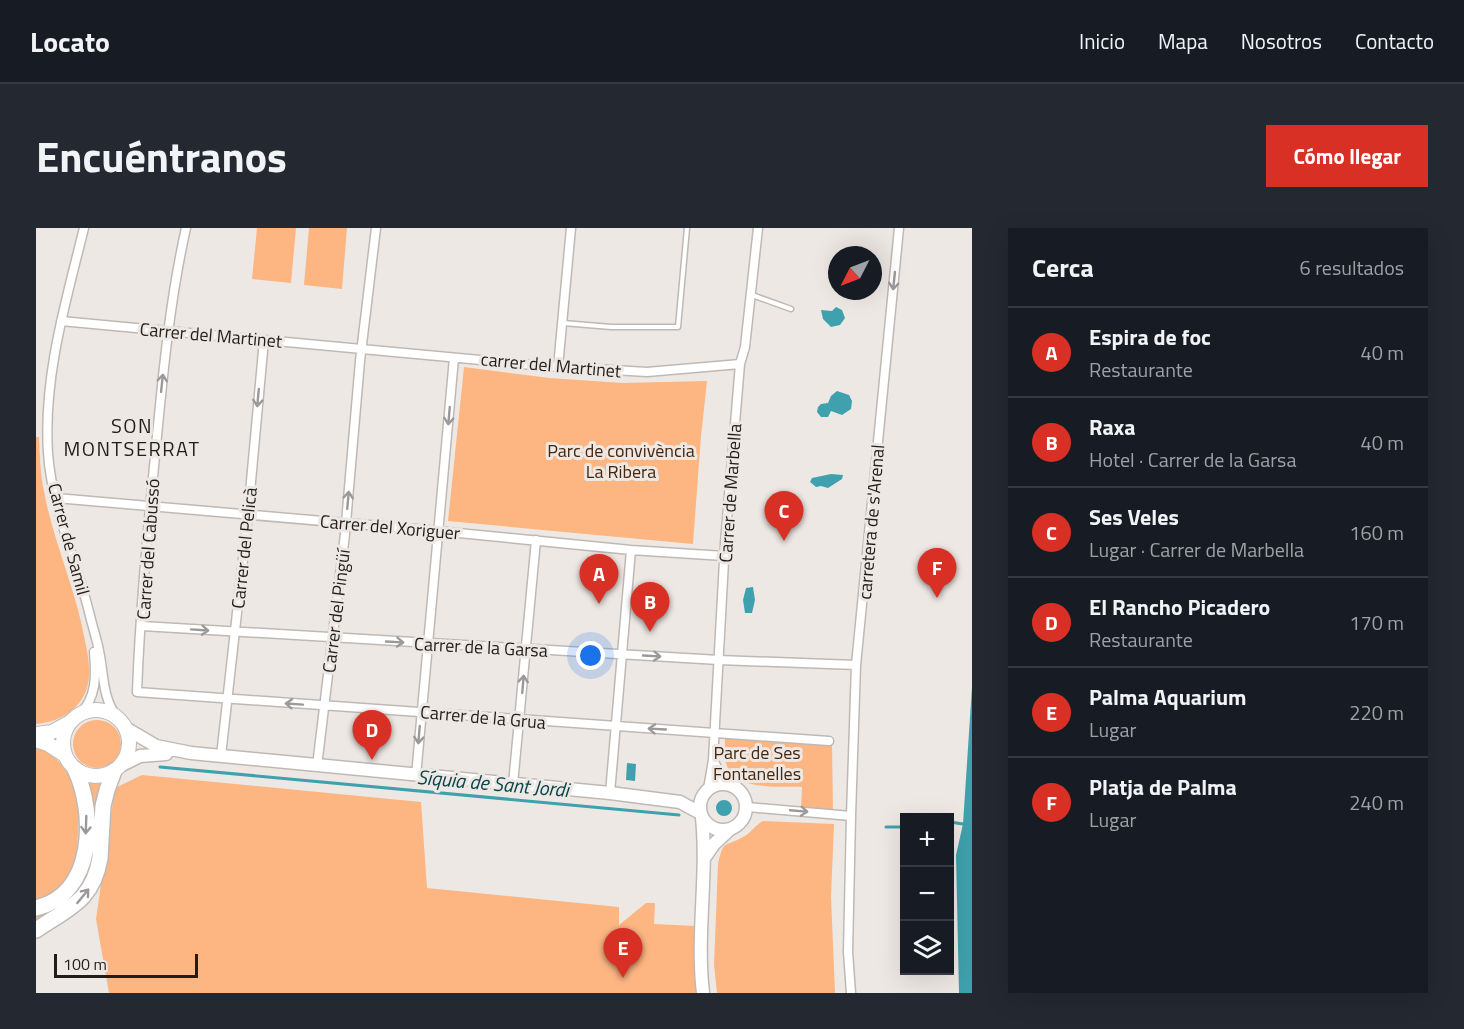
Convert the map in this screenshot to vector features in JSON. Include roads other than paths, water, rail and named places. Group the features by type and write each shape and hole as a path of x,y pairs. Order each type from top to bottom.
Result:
{"highway":[{"path":"36,930 70,910 90,887 100,858 104,798 118,768"},
{"path":"36,908 53,902 66,892 78,876 84,860 86,805 83,786 75,769"}],"main road":[{"path":"36,734 52,732 95,710 106,711 117,717 126,729 130,745 128,755 118,768 105,775 94,776 75,769 65,755 48,744 36,740"},
{"path":"65,755 63,738 74,719"}],"street":[{"name":"Carrer de Samil","path":"84,228 61,321 50,388 48,453 67,543 99,650 105,692 117,717"},
{"name":"Carrer del Cabussó","path":"137,692 150,505 169,331 186,228"},
{"name":"Carrer del Pingüí","path":"316,766 346,523 376,228"},
{"path":"558,367 572,228"},
{"name":"Carrer de Marbella","path":"706,790 713,760 724,556 740,364 746,347 758,228"},
{"name":"carretera de s'Arenal","path":"851,993 848,952 850,816 856,665 899,228"},
{"name":"Carrer del Martinet","path":"61,321 362,349"},
{"name":"Carrer del Pelicà","path":"221,756 248,514 264,340"},
{"name":"carrer del Martinet","path":"362,349 558,367 646,372 740,364"},
{"path":"416,776 454,358"},
{"name":"Carrer del Xoriguer","path":"56,498 631,550 724,556"},
{"path":"513,784 536,540"},
{"path":"610,792 631,550"},
{"name":"Carrer de la Garsa","path":"142,626 719,660 856,665"},
{"name":"Carrer de Samil","path":"74,719 88,705 93,692 96,670 95,637"},
{"name":"Carrer de la Grua","path":"137,692 829,741"},
{"path":"126,729 156,746 191,753 416,776 610,792 680,802 693,799 721,784 731,785"},
{"path":"118,768 134,758 148,754 191,753"},
{"path":"705,857 714,844 742,821 747,807 744,797 720,773 713,760"},
{"path":"703,993 700,938 705,857 700,802 706,790"},
{"path":"680,802 701,815 707,825 717,830 729,830"},
{"path":"747,807 850,816"}],"lane":[{"path":"563,323 611,327 678,327 687,228"},
{"path":"752,295 791,309"}],"water":[{"path":"836,307 842,310 845,318 840,325 831,327 823,319 821,310 832,311"},
{"path":"837,391 849,395 852,401 851,409 842,415 831,411 828,417 821,417 817,412 818,407 828,403"},
{"path":"831,474 843,475 842,479 828,488 816,487 810,482 812,478"},
{"path":"753,587 755,600 752,613 745,613 743,600 746,588"},
{"path":"972,687 972,993 959,993 956,855 963,824"},
{"path":"627,763 636,764 635,781 626,780"},
{"path":"724,800 732,808 724,816 716,808"}],"waterway":[{"name":"Síquia de Sant Jordi","path":"160,767 679,815"},
{"name":"Síquia de Sant Jordi","path":"954,823 963,824"},
{"name":"Síquia de Sant Jordi","path":"886,827 900,827"}],"place":[{"name":"Ses Veles","path":"784,541"},
{"name":"Platja de Palma","path":"937,598"},
{"name":"Espira de foc","path":"599,604"},
{"name":"Raxa","path":"650,632"},
{"name":"El Rancho Picadero","path":"372,760"},
{"name":"Palma Aquarium","path":"623,978"}],"district":[{"name":"SON MONTSERRAT","path":"132,436"}],"park label":[{"name":"Parc de convivència La Ribera","path":"621,460"},
{"name":"Parc de Ses Fontanelles","path":"757,762"}]}
